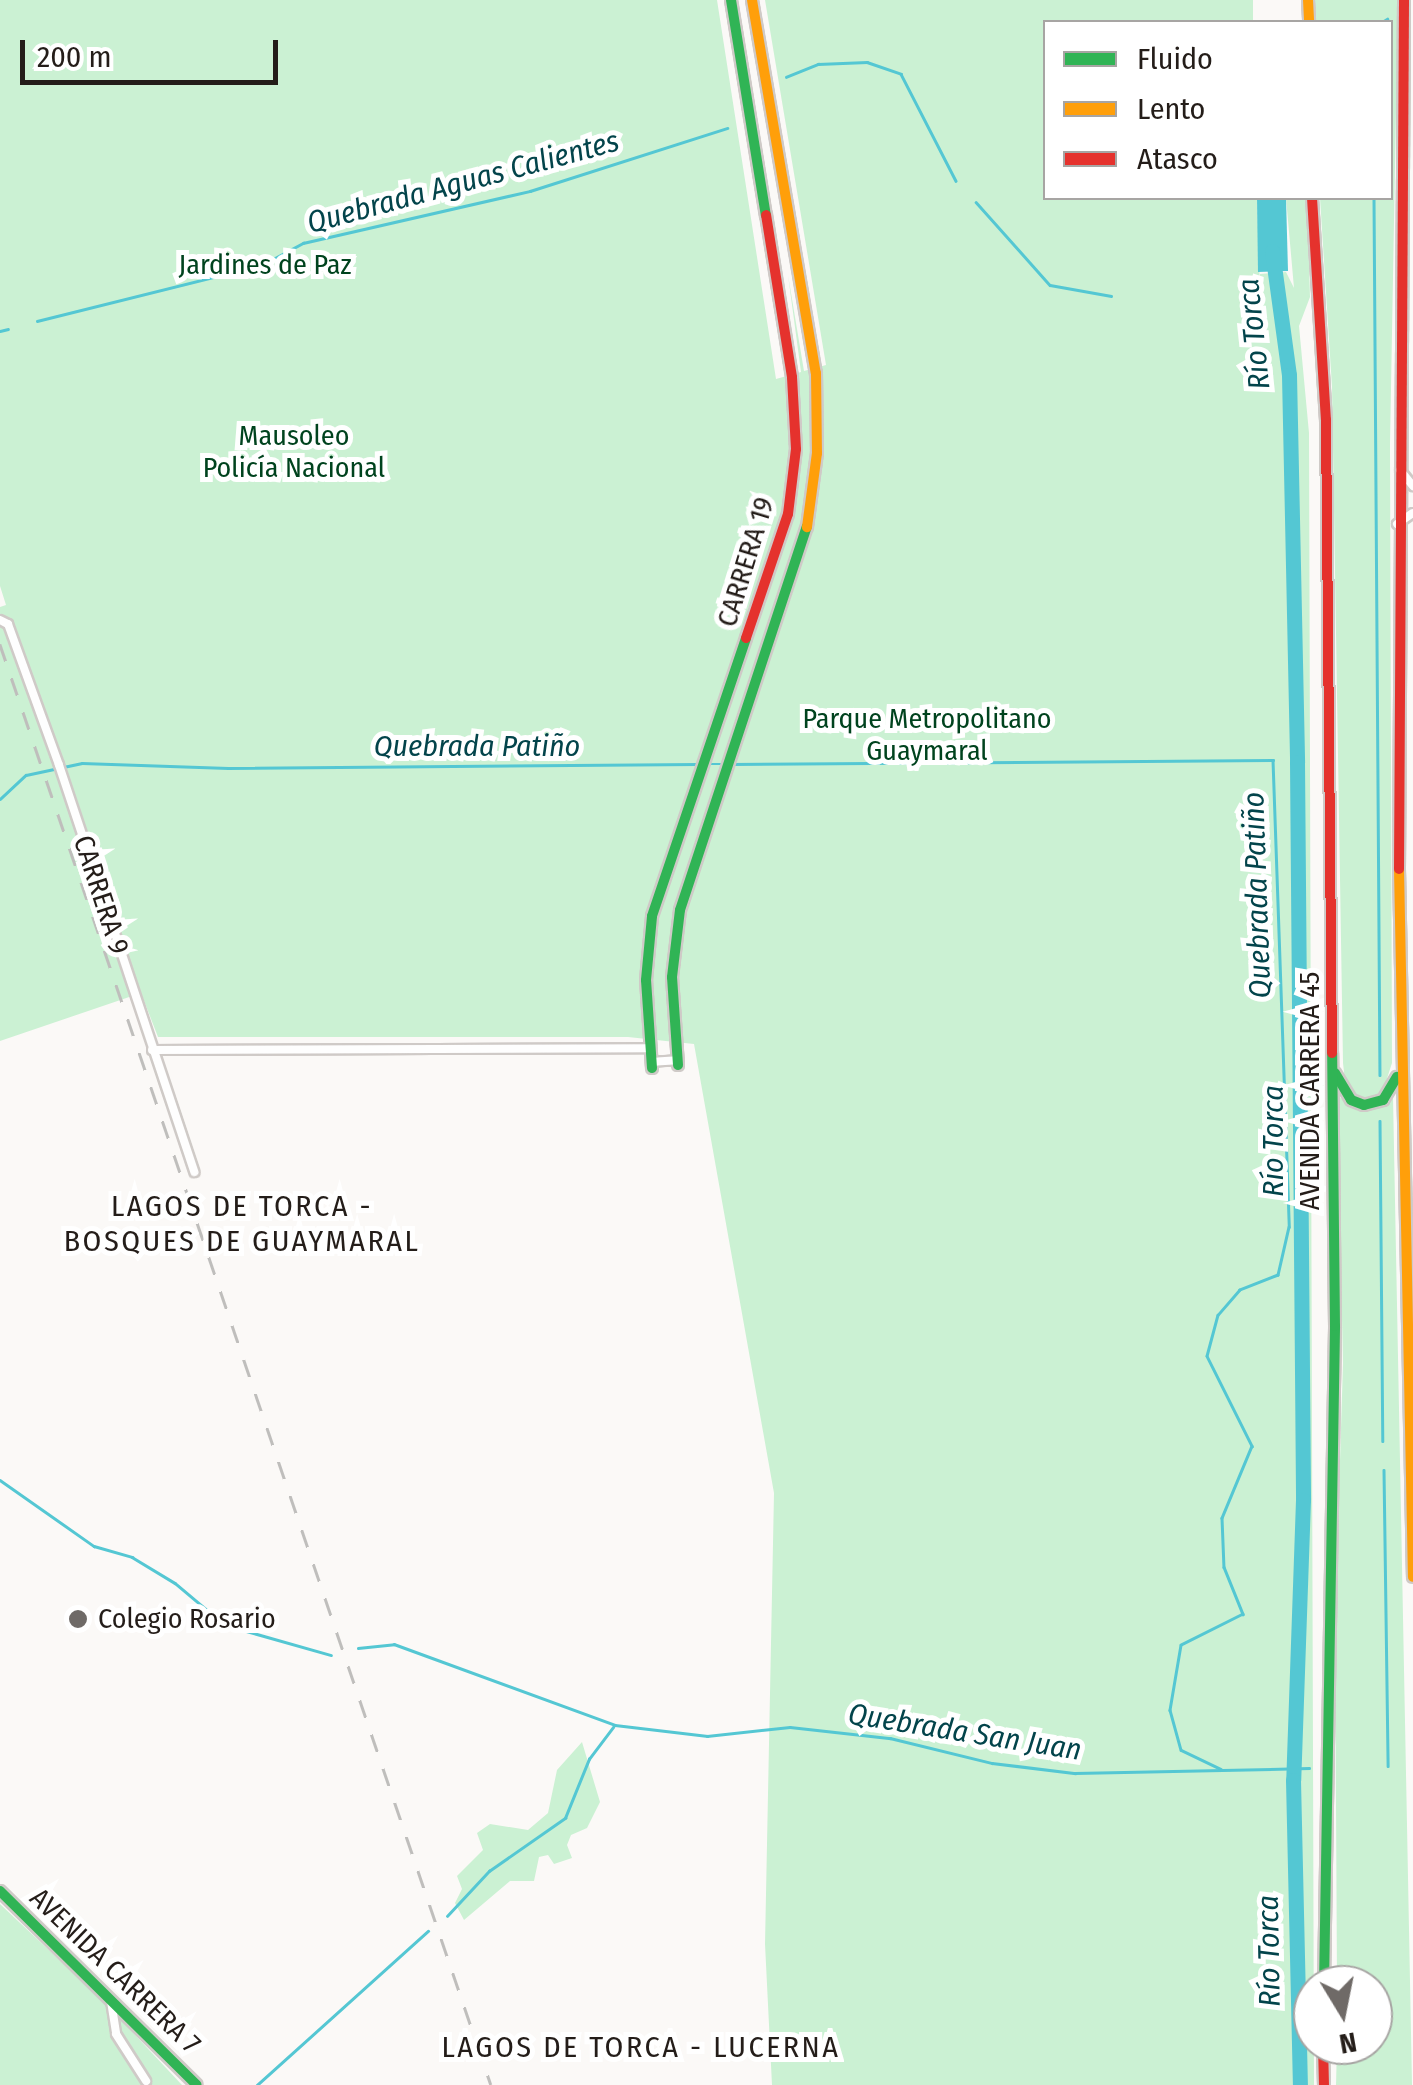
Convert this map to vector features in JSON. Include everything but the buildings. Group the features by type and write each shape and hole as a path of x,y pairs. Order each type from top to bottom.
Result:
{"main road":[{"name":"CARRERA 19","path":"652,1065 646,980 652,916 788,514 796,449 792,378 731,0"},
{"name":"CARRERA 19","path":"678,1062 672,977 680,910 809,521 817,453 816,373 752,0"},
{"path":"1406,0 1397,465 1400,1066 1413,1577"},
{"name":"AVENIDA CARRERA 45","path":"1312,200 1326,420 1332,1068 1324,1965"},
{"path":"1332,1068 1351,1100 1373,1105 1391,1091 1400,1066"},
{"name":"AVENIDA CARRERA 7","path":"0,1891 111,1996 197,2085"}],"street":[{"path":"1397,465 1413,486"},
{"path":"1398,524 1413,512"},
{"name":"CARRERA 9","path":"2,620 194,1172"},
{"path":"152,1050 649,1048"},
{"path":"652,1065 678,1062"},
{"path":"111,1996 116,2034 146,2081"}],"green space":[{"name":"Parque Metropolitano Guaymaral","path":"0,0 717,0 776,379 801,372 788,275 804,371 826,365 765,0 1253,0 1253,20 1043,20 1043,200 1257,200 1260,289 1260,274 1286,272 1294,288 1286,200 1307,200 1310,297 1299,326 1309,433 1314,1965 1293,1965 1293,2065 1314,2065 1314,2085 772,2085 765,1944 774,1493 694,1044 628,1037 158,1037 141,993 0,1041 0,607 6,605 0,586"},
{"path":"1315,0 1398,0 1390,444 1392,1063 1381,1097 1358,1100 1345,1081 1343,1063 1332,387 1320,200 1393,200 1393,20 1315,20"},
{"path":"1337,1095 1350,1106 1393,1096 1412,2085 1336,2085 1336,2065 1393,2065 1393,1965 1337,1965 1335,1623 1343,1363"},
{"path":"582,1742 600,1802 587,1828 571,1835 567,1845 572,1858 554,1864 548,1855 539,1857 534,1881 510,1881 464,1920 455,1903 462,1889 457,1876 483,1850 477,1833 490,1824 528,1830 548,1813 557,1770"},
{"path":"0,1904 106,2004 182,2085 0,2085"}],"water":[{"path":"1257,200 1286,200 1288,271 1258,272"}],"waterway":[{"name":"Quebrada Aguas Calientes","path":"786,77 818,64 867,62 901,74 956,181"},
{"name":"Quebrada Aguas Calientes","path":"37,321 262,265 303,243 530,191 727,128"},
{"path":"1374,200 1380,1075"},
{"name":"Quebrada Aguas Calientes","path":"976,202 1050,285 1111,296"},
{"name":"Río Torca","path":"1272,251 1289,375 1297,762 1303,1500 1293,1780 1300,2085"},
{"path":"0,331 8,329"},
{"name":"Quebrada Patiño","path":"731,764 1273,760 1289,1227 1278,1275 1240,1290 1218,1315 1207,1356 1252,1446 1222,1518 1224,1567 1243,1614 1181,1645 1170,1710 1181,1750 1221,1769"},
{"name":"Quebrada Patiño","path":"0,799 26,775 82,763 228,768 698,764"},
{"name":"Quebrada Patiño","path":"706,764 723,764"},
{"path":"1380,1121 1383,1441"},
{"path":"1384,1470 1388,1766"},
{"name":"Quebrada San Juan","path":"0,1480 94,1546 132,1557 175,1583 225,1625 331,1655"},
{"name":"Quebrada San Juan","path":"358,1648 394,1644 615,1725 707,1736 790,1727 890,1738 992,1763 1075,1773 1309,1768"},
{"name":"Quebrada San Juan","path":"447,1916 489,1871 565,1818 589,1759 613,1727"},
{"name":"Quebrada San Juan","path":"257,2085 428,1931"}],"railway":[{"path":"0,644 491,2085"}],"traffic: fast":[{"path":"731,0 766,215"},
{"path":"678,1065 672,977 680,910 807,527"},
{"path":"652,1068 646,980 652,916 746,638"},
{"path":"1324,1965 1335,1326 1332,1053"},
{"path":"1335,1073 1351,1100 1364,1105 1383,1100 1397,1077"},
{"path":"0,1891 197,2085"}],"traffic: slow":[{"path":"752,0 816,373 817,453 807,527"},
{"path":"1308,0 1309,20"},
{"path":"1399,869 1413,1577"}],"traffic: jam":[{"path":"1399,869 1404,0"},
{"path":"1312,200 1326,420 1332,1053"},
{"path":"746,638 788,514 796,449 792,377 766,215"},
{"path":"1324,2065 1324,2085"}],"place":[{"name":"Colegio Rosario","path":"78,1619"}],"district":[{"name":"LAGOS DE TORCA - BOSQUES DE GUAYMARAL","path":"242,1223"},
{"name":"LAGOS DE TORCA - LUCERNA","path":"641,2047"}],"park label":[{"name":"Jardines de Paz","path":"265,265"},
{"name":"Mausoleo Policía Nacional","path":"294,452"}]}
